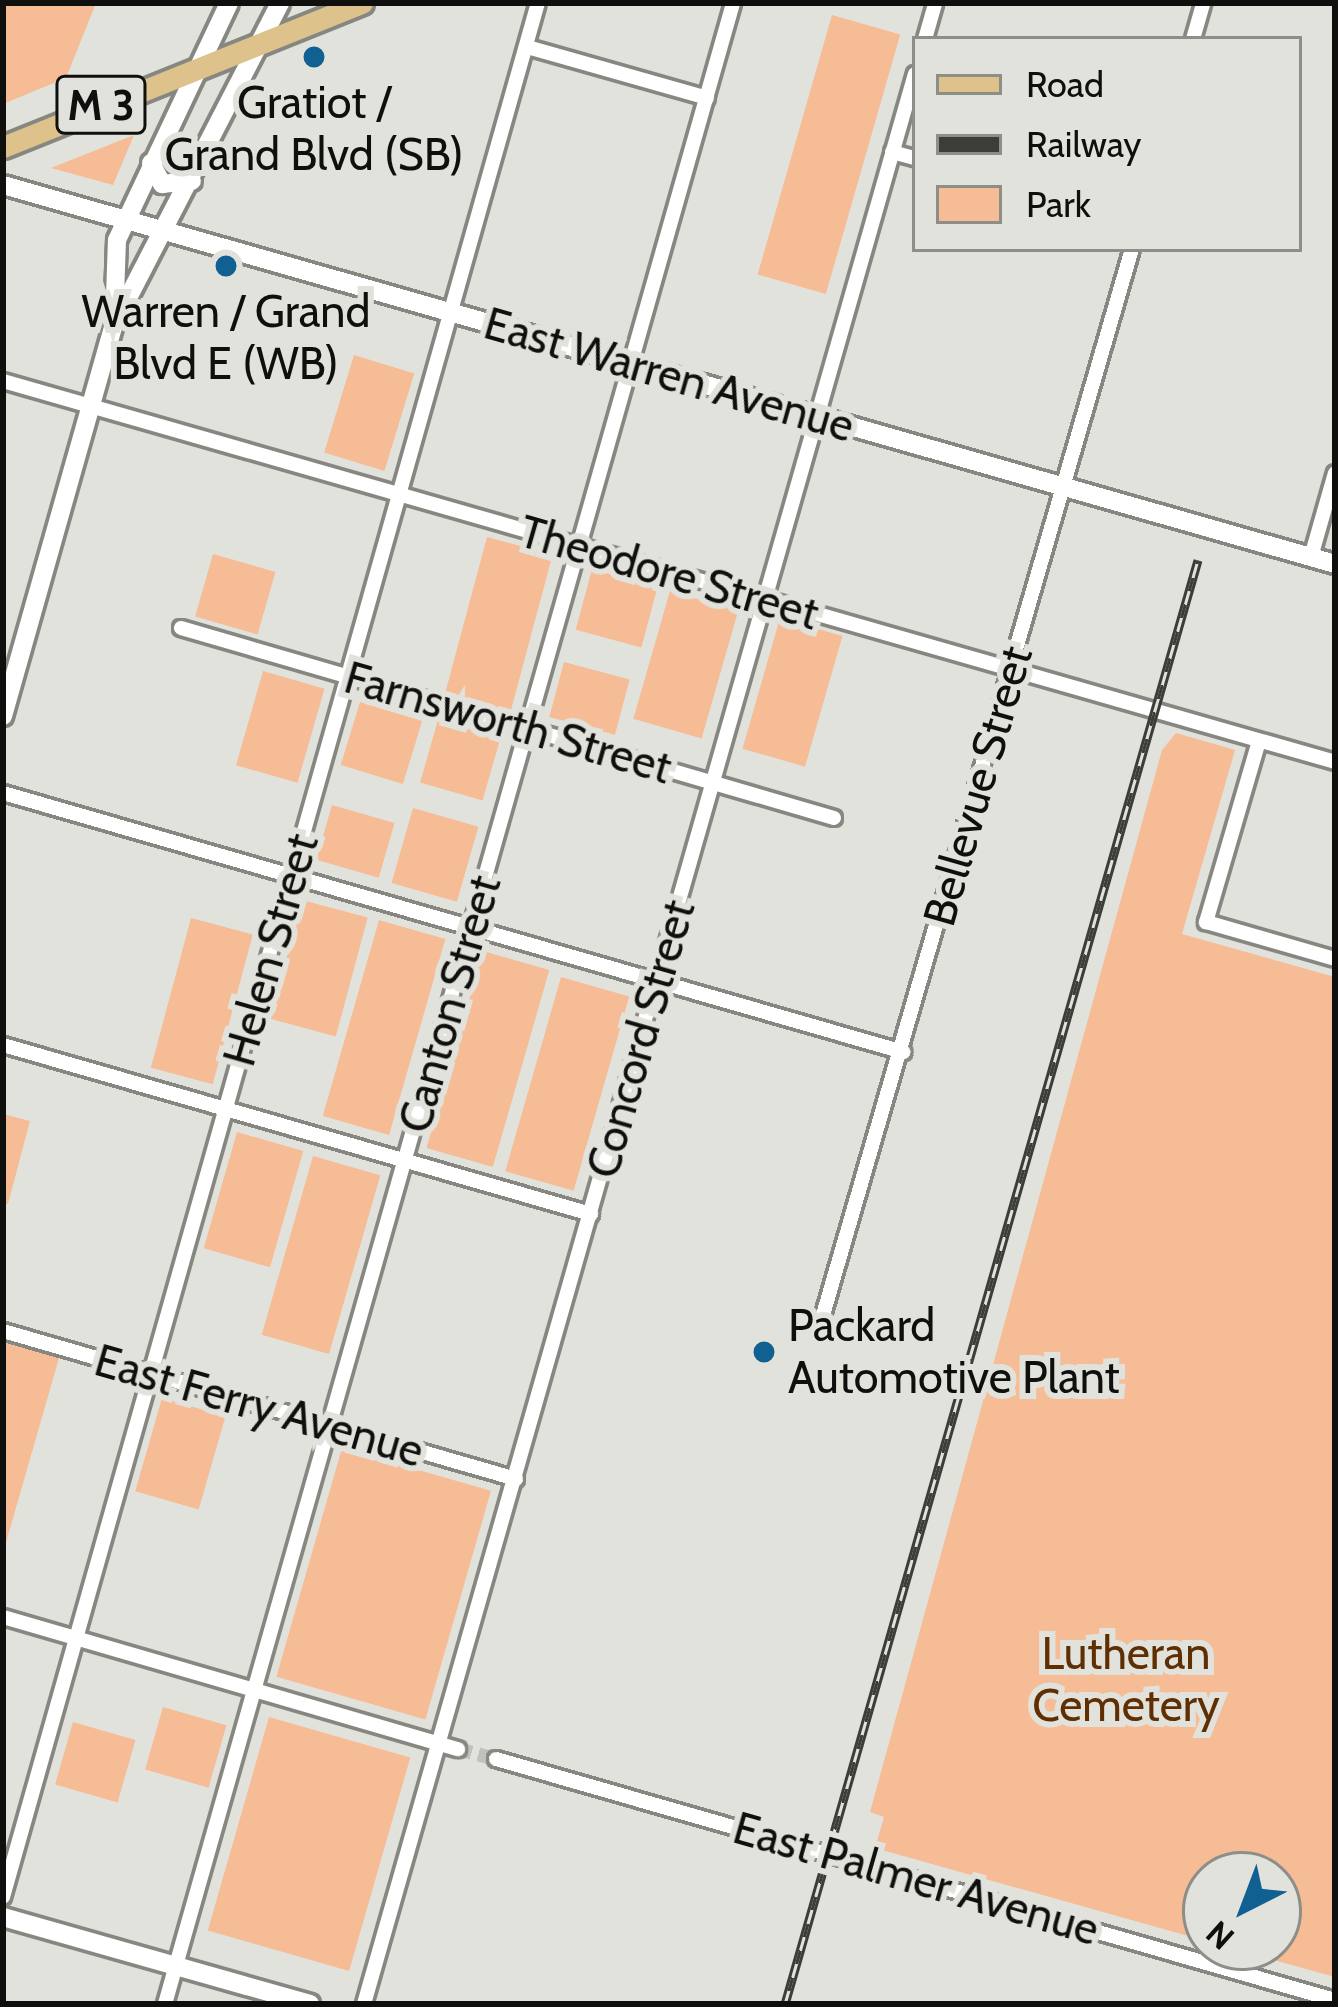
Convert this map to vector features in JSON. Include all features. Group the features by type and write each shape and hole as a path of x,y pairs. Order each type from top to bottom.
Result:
{"main road":[{"path":"3,716 114,325 125,221 230,3"},
{"path":"114,325 168,231 280,3"},
{"name":"M 3","path":"3,147 362,3"},
{"path":"152,163 162,184 192,182"},
{"name":"East Warren Avenue","path":"3,185 1335,564"},
{"path":"3,1917 310,2004"}],"street":[{"name":"Helen Street","path":"3,1897 538,3"},
{"name":"Canton Street","path":"165,2004 733,3"},
{"path":"926,36 935,3"},
{"path":"1193,36 1203,3"},
{"path":"527,47 706,98"},
{"name":"Concord Street","path":"364,2004 912,84"},
{"path":"892,152 912,157"},
{"name":"Bellevue Street","path":"821,1322 1131,252"},
{"name":"Theodore Street","path":"3,381 1335,762"},
{"path":"1311,557 1335,472"},
{"name":"Farnsworth Street","path":"181,628 834,818"},
{"path":"1259,740 1206,922 1335,959"},
{"path":"3,793 902,1052"},
{"path":"3,1045 591,1214"},
{"name":"East Ferry Avenue","path":"3,1331 516,1479"},
{"path":"3,1617 458,1749"},
{"name":"East Palmer Avenue","path":"496,1759 1335,2000"}],"green space":[{"path":"3,3 96,3 66,78 3,104"},
{"path":"832,15 900,35 826,294 758,275"},
{"path":"134,135 113,185 51,168"},
{"path":"354,355 414,373 384,471 324,453"},
{"path":"487,537 553,555 511,711 445,693"},
{"path":"213,554 275,572 258,634 195,616"},
{"path":"592,569 658,587 641,647 576,630"},
{"path":"670,591 738,611 702,738 633,719"},
{"path":"780,618 842,636 805,767 743,749"},
{"path":"564,662 630,680 615,735 549,717"},
{"path":"263,671 325,689 298,783 236,765"},
{"path":"360,702 422,721 403,784 341,765"},
{"path":"438,720 500,738 483,800 420,782"},
{"name":"Lutheran Cemetery","path":"1176,733 1235,750 1182,934 1335,977 1335,1977 1302,1968 1302,1851 1182,1851 1182,1934 875,1848 884,1817 870,1812 1162,750"},
{"path":"332,805 394,823 379,878 316,860"},
{"path":"413,808 478,827 457,902 392,883"},
{"path":"302,900 368,918 336,1036 270,1019"},
{"path":"191,918 253,935 213,1084 151,1068"},
{"path":"379,920 445,939 389,1135 323,1116"},
{"path":"483,951 549,970 493,1167 426,1148"},
{"path":"561,977 629,997 574,1191 505,1171"},
{"path":"3,1114 30,1121 8,1204 3,1203"},
{"path":"237,1132 303,1151 270,1267 204,1248"},
{"path":"313,1156 380,1175 329,1354 262,1335"},
{"path":"3,1342 59,1358 3,1553"},
{"path":"162,1398 225,1416 199,1509 135,1491"},
{"path":"342,1448 491,1491 425,1720 276,1677"},
{"path":"163,1707 226,1725 209,1788 145,1769"},
{"path":"269,1717 410,1758 349,1971 208,1930"},
{"path":"73,1722 135,1740 118,1802 55,1784"}],"tunnel":[{"path":"458,1749 496,1759"}],"railway":[{"path":"785,2004 1198,560"}],"place":[{"name":"Gratiot / Grand Blvd (SB)","path":"314,57"},
{"name":"Warren / Grand Blvd E (WB)","path":"226,266"},
{"name":"Packard Automotive Plant","path":"764,1352"}]}
